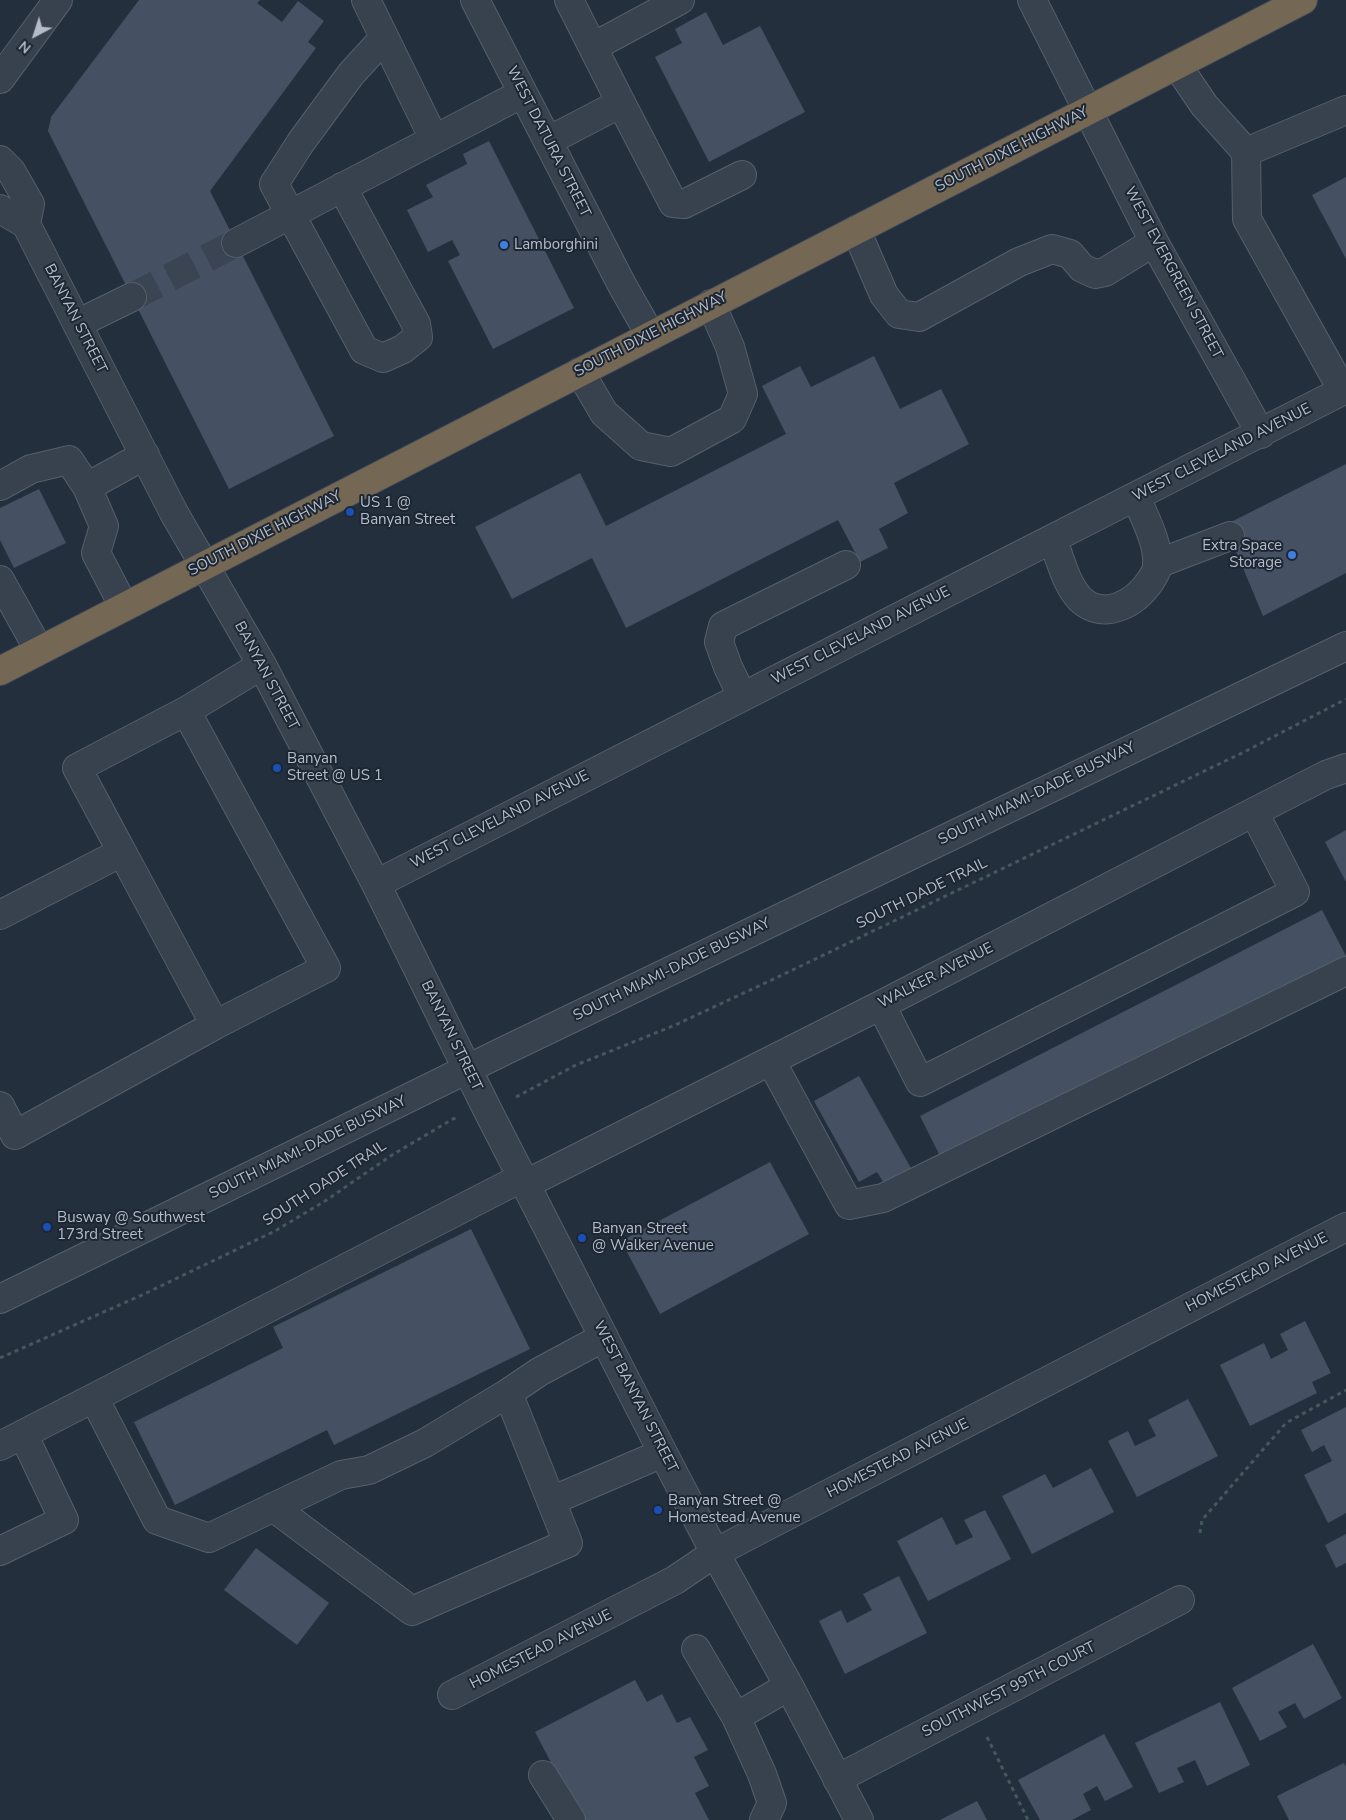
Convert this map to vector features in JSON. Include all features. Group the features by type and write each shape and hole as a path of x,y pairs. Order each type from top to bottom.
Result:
{"highway":[{"name":"SOUTH DIXIE HIGHWAY","path":"0,670 1303,0"}],"street":[{"path":"0,79 58,0"},
{"path":"366,0 434,139"},
{"name":"WEST DATURA STREET","path":"475,0 622,285 651,336"},
{"path":"569,0 673,203 684,204 742,175"},
{"path":"593,47 680,0"},
{"name":"WEST EVERGREEN STREET","path":"1032,0 1154,242 1261,434"},
{"path":"342,187 416,324 418,337 403,349 383,358 364,350 274,184 301,142 351,74 384,38"},
{"path":"1177,65 1204,105 1246,152 1247,219 1345,390"},
{"path":"236,243 523,92"},
{"path":"548,141 621,103"},
{"path":"1246,152 1346,110"},
{"path":"0,160 11,171 30,204 26,224 0,209"},
{"name":"BANYAN STREET","path":"26,224 174,513 262,665 376,884 524,1181"},
{"path":"856,230 884,295 899,314 919,316 1019,262 1052,249 1070,254 1082,268 1095,274 1105,272 1154,242"},
{"path":"77,324 132,297"},
{"path":"580,372 604,413 641,446 670,452 732,419 743,394 730,346 712,304"},
{"name":"WEST CLEVELAND AVENUE","path":"376,884 1345,390"},
{"path":"87,488 145,455"},
{"path":"0,486 31,469 69,460 87,488 104,526 96,553 124,607"},
{"path":"1053,540 1070,584 1080,599 1094,608 1110,609 1127,604 1137,598 1157,570 1157,551 1136,497"},
{"path":"1157,564 1230,536"},
{"path":"742,696 719,642 723,626 846,565"},
{"path":"0,580 39,650"},
{"name":"SOUTH MIAMI-DADE BUSWAY","path":"0,1299 468,1070 1346,646"},
{"path":"214,1025 77,768 186,711 262,665"},
{"path":"0,1106 15,1134 214,1025 326,968 186,711"},
{"name":"WALKER AVENUE","path":"12,1440 524,1181 771,1061 1326,775 1346,768"},
{"path":"882,1005 920,1082 1295,892 1254,812"},
{"path":"0,915 122,852"},
{"path":"771,1061 849,1204 883,1198 1346,971"},
{"name":"WEST BANYAN STREET","path":"524,1181 715,1553 789,1686 859,1820"},
{"name":"HOMESTEAD AVENUE","path":"452,1695 675,1580 715,1553 1346,1227"},
{"path":"94,1398 156,1520 209,1538 341,1476 369,1470 425,1442 508,1393 539,1372 604,1336"},
{"path":"273,1507 412,1611 568,1543 508,1393"},
{"path":"0,1551 64,1520 12,1440"},
{"path":"551,1501 664,1453"},
{"name":"SOUTHWEST 99TH COURT","path":"837,1779 1180,1600"},
{"path":"696,1649 736,1717 762,1774 772,1803 764,1820"},
{"path":"736,1717 789,1686"},
{"path":"543,1775 571,1820"}],"path":[{"name":"SOUTH DADE TRAIL","path":"512,1100 576,1066 674,1026 778,977 1246,751 1346,699"},
{"name":"SOUTH DADE TRAIL","path":"0,1358 142,1295 275,1231 325,1201 392,1155 452,1119 462,1116"},
{"path":"1200,1533 1202,1520 1286,1423 1346,1390"},
{"path":"987,1736 1028,1820"}],"building":[{"path":"139,0 260,0 257,3 282,22 298,1 324,21 308,42 316,48 210,191 334,436 229,489 48,131 51,117"},
{"path":"706,12 723,45 760,26 805,112 709,162 655,57 682,43 675,29"},
{"path":"489,141 574,308 493,349 448,261 460,255 452,240 428,252 407,210 433,197 426,185 467,164 463,154"},
{"path":"1346,177 1346,259 1312,195"},
{"path":"874,356 900,409 941,389 969,444 894,483 908,513 879,529 888,548 860,562 838,520 626,628 592,558 512,599 475,527 580,473 606,526 786,434 762,386 800,366 811,387"},
{"name":"Extra Space Storage","path":"1346,464 1346,573 1263,616 1225,525"},
{"path":"39,489 66,543 14,568 0,540 0,508"},
{"path":"1346,830 1346,882 1325,842"},
{"path":"1322,910 1346,956 943,1162 920,1116"},
{"path":"859,1076 912,1170 885,1185 877,1172 859,1182 814,1101"},
{"path":"770,1162 809,1234 660,1314 621,1241"},
{"path":"471,1229 530,1349 334,1445 327,1430 175,1505 134,1422 283,1348 273,1327"},
{"path":"1305,1321 1331,1373 1312,1382 1317,1393 1250,1426 1220,1365 1264,1343 1271,1359 1288,1350 1280,1334"},
{"path":"1188,1399 1218,1456 1137,1497 1108,1441 1128,1431 1135,1446 1156,1436 1148,1420"},
{"path":"1346,1407 1346,1513 1328,1523 1304,1475 1332,1461 1324,1445 1312,1452 1301,1430"},
{"path":"1091,1468 1114,1512 1032,1554 1002,1496 1045,1474 1053,1488"},
{"path":"985,1510 1011,1559 928,1601 897,1541 942,1517 956,1545 973,1537 964,1520"},
{"path":"1346,1534 1346,1563 1336,1568 1325,1545"},
{"path":"256,1548 329,1603 297,1645 224,1590"},
{"path":"899,1576 927,1633 845,1674 819,1621 841,1610 847,1623 872,1610 863,1594"},
{"path":"1313,1644 1342,1698 1304,1719 1295,1703 1278,1712 1287,1727 1260,1741 1232,1688"},
{"path":"635,1680 647,1702 662,1694 677,1723 690,1717 708,1750 694,1757 709,1786 695,1793 709,1820 581,1820 535,1732"},
{"path":"1220,1702 1250,1765 1207,1786 1195,1760 1177,1768 1184,1782 1159,1793 1135,1743"},
{"path":"1104,1734 1133,1787 1105,1801 1097,1786 1083,1794 1091,1810 1072,1820 1040,1820 1018,1780"},
{"path":"1344,1763 1346,1767 1346,1820 1289,1820 1277,1796"},
{"path":"977,1801 987,1820 940,1820"}],"tunnel":[{"path":"132,297 236,243"}],"place":[{"name":"Lamborghini","path":"504,245"},
{"name":"US 1 @ Banyan Street","path":"350,512"},
{"name":"Extra Space Storage","path":"1292,555"},
{"name":"Banyan Street @ US 1","path":"277,768"},
{"name":"Busway @ Southwest 173rd Street","path":"47,1227"},
{"name":"Banyan Street @ Walker Avenue","path":"582,1238"},
{"name":"Banyan Street @ Homestead Avenue","path":"658,1510"}]}
